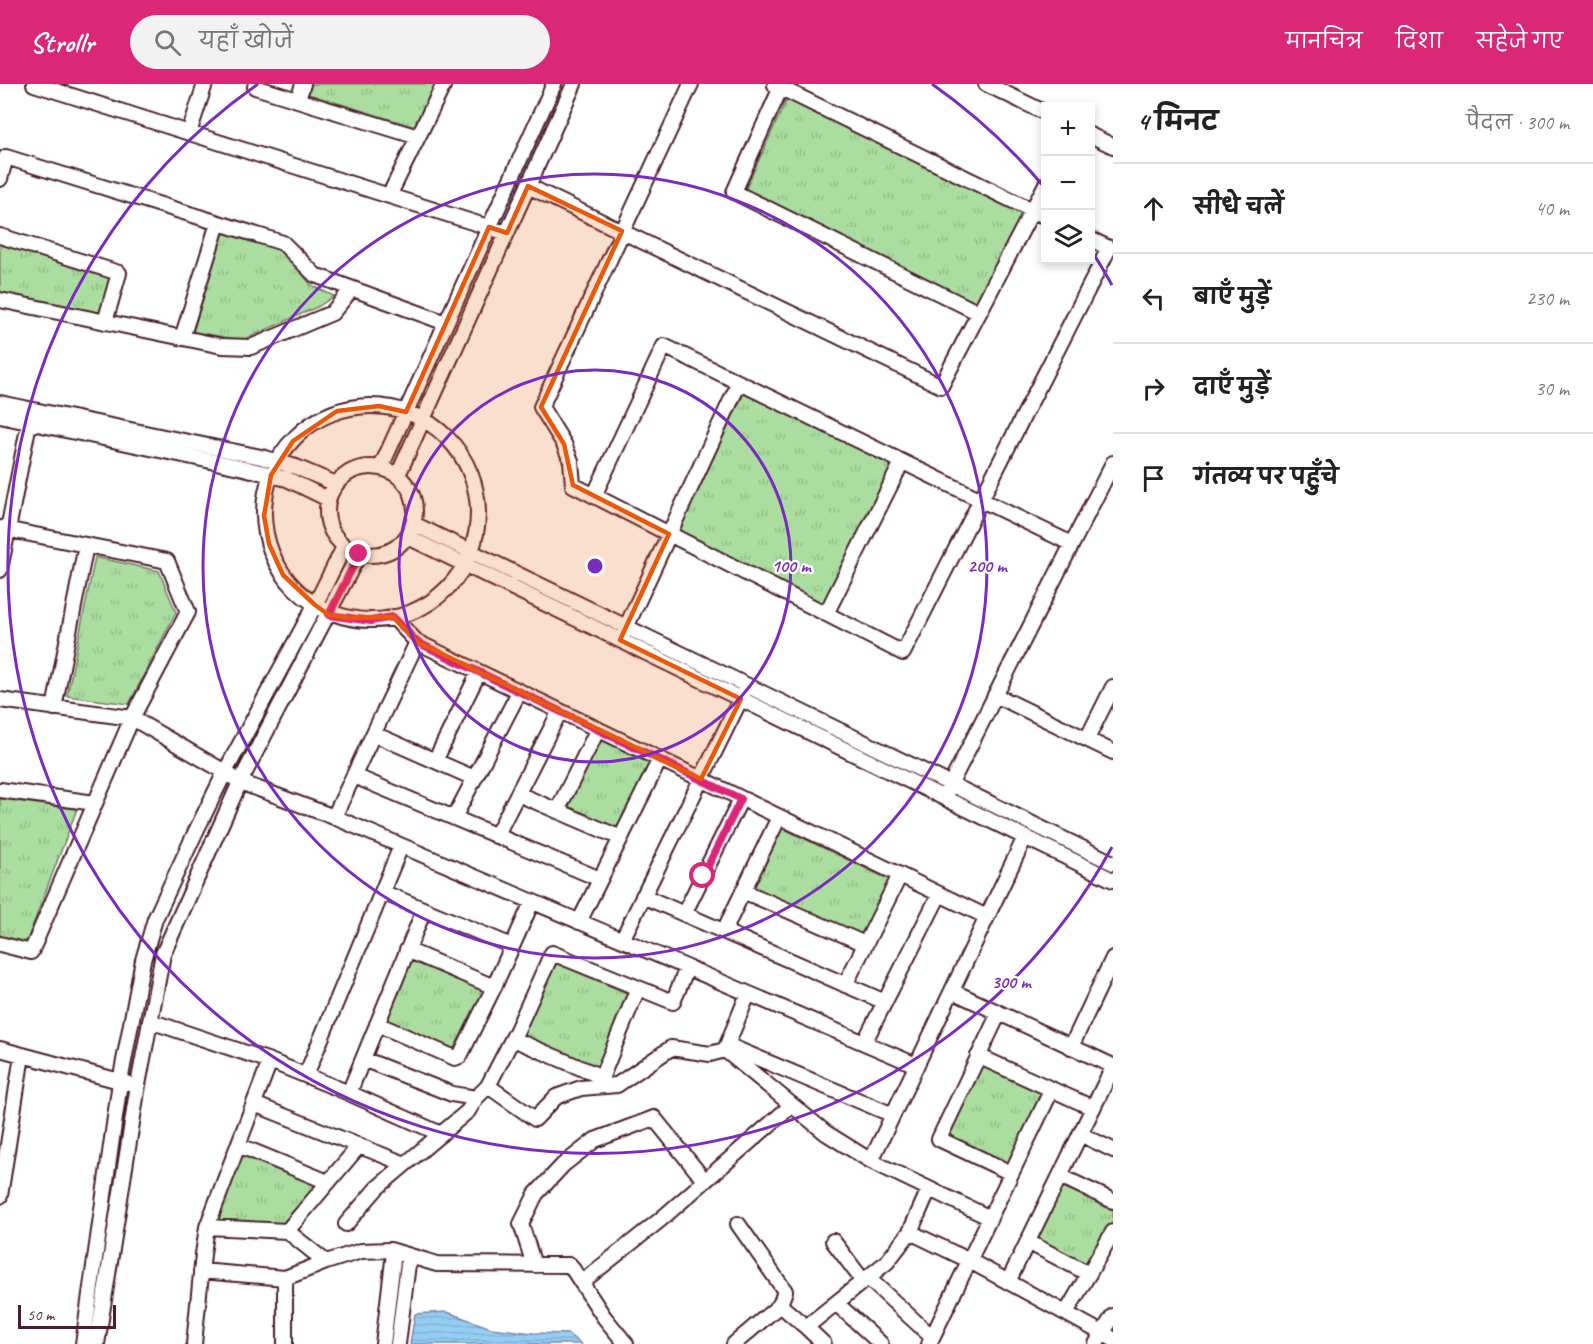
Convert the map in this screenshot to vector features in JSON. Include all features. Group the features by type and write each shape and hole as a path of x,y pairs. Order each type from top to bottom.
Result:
{"street":[{"path":"34,84 507,233"},
{"path":"189,133 205,84"},
{"path":"256,84 255,87 418,137"},
{"path":"298,100 303,84"},
{"path":"389,196 444,84"},
{"path":"381,467 554,84"},
{"path":"398,475 574,84"},
{"path":"691,84 541,407 564,444 571,461 573,485 903,653 1109,248 1095,241"},
{"path":"986,84 1002,88 1041,110"},
{"path":"979,313 735,192 778,86 1041,214"},
{"path":"1095,137 1113,146"},
{"path":"0,179 6,157 283,243 315,275 446,323"},
{"path":"528,186 941,386 1041,193"},
{"path":"182,338 218,223"},
{"path":"0,236 119,273 105,322"},
{"path":"0,300 222,346 251,347 332,313 352,289"},
{"path":"594,496 664,346 1072,544"},
{"path":"623,634 739,382"},
{"path":"0,403 117,426 274,469 286,479 328,499"},
{"path":"379,406 406,412 424,420 446,437 466,464 476,493 478,522 468,559 450,586 431,603 405,615 371,621 329,615 315,605 283,574 269,544 264,516 266,492 274,469 293,441 311,424 337,411 379,406"},
{"path":"0,416 274,469 296,467 336,484"},
{"path":"0,570 4,529 29,423"},
{"path":"826,614 902,462"},
{"path":"947,791 1113,463"},
{"path":"381,467 405,481 413,495 416,514 411,531 402,544 386,553 371,556 359,554 344,547 329,526 328,499 336,484 344,476 356,469 381,467"},
{"path":"0,944 31,952 132,718 188,612 167,561 4,529"},
{"path":"411,531 947,791 1113,863"},
{"path":"54,708 86,545"},
{"path":"83,1344 120,1082 143,960 155,919 225,772 344,547"},
{"path":"97,1344 138,1085 163,954 240,782 359,554"},
{"path":"393,617 417,642 987,917"},
{"path":"334,818 417,642"},
{"path":"435,761 479,672"},
{"path":"1087,739 1113,687"},
{"path":"454,818 519,692"},
{"path":"622,940 744,693"},
{"path":"995,695 1113,752"},
{"path":"0,700 132,718 240,782 401,846 916,1065"},
{"path":"496,836 560,711"},
{"path":"557,811 598,729"},
{"path":"374,734 474,778"},
{"path":"579,922 660,759"},
{"path":"354,776 600,879"},
{"path":"0,790 95,802"},
{"path":"947,791 1025,837 1113,880"},
{"path":"518,794 621,838"},
{"path":"684,914 741,799"},
{"path":"724,931 779,817"},
{"path":"871,1161 1025,837"},
{"path":"306,1076 401,846"},
{"path":"845,985 900,875"},
{"path":"743,891 866,944"},
{"path":"382,892 512,946"},
{"path":"864,1043 939,895"},
{"path":"643,896 885,1002"},
{"path":"377,1024 455,1058 460,1056 532,902"},
{"path":"349,1093 424,910"},
{"path":"407,950 494,987"},
{"path":"346,1224 377,1188 468,1111 476,1098 488,1086 513,1039 552,953 673,1002 687,968"},
{"path":"1071,1047 1110,975 1113,958"},
{"path":"488,1086 535,1119 556,1097 600,1082 639,988"},
{"path":"951,991 1113,1067 1008,1282"},
{"path":"726,1048 748,993"},
{"path":"999,1013 939,1139 1011,1173"},
{"path":"150,1021 270,1061 441,1134"},
{"path":"513,1039 600,1082 617,1085 671,1048 710,1054 726,1048 893,1115"},
{"path":"726,1048 826,1132 871,1161 990,1218"},
{"path":"0,1049 138,1085"},
{"path":"0,1196 3,1159 22,1055"},
{"path":"978,1056 1093,1108"},
{"path":"363,1059 452,1094 476,1098"},
{"path":"194,1344 207,1227 270,1061"},
{"path":"833,1241 865,1279 931,1341 1052,1089"},
{"path":"254,1104 405,1164"},
{"path":"582,1282 660,1220 792,1105"},
{"path":"534,1265 521,1224 536,1194 563,1165 595,1140 654,1118 705,1181"},
{"path":"1080,1134 1113,1150"},
{"path":"238,1146 328,1182"},
{"path":"288,1230 359,1146"},
{"path":"1060,1176 1113,1201"},
{"path":"806,1327 886,1262 910,1232 929,1189"},
{"path":"734,1344 780,1305 785,1291 738,1224"},
{"path":"207,1227 288,1230 326,1262"},
{"path":"910,1232 970,1261 1066,1313 1104,1339 1113,1316"},
{"path":"1066,1313 1113,1232"},
{"path":"1028,1242 1089,1274"},
{"path":"201,1271 285,1278 361,1251 394,1252 437,1264 570,1265 604,1317 626,1344"},
{"path":"383,1344 394,1252"},
{"path":"398,1344 409,1256"},
{"path":"285,1278 285,1344"},
{"path":"836,1303 881,1344"},
{"path":"780,1305 824,1344"}],"highlighted area":[{"path":"528,186 622,231 541,407 564,444 573,485 669,534 620,640 741,699 701,779 417,642 393,617 347,618 329,615 315,605 283,575 269,544 264,516 271,475 293,441 337,411 379,406 406,412 489,227 507,233"}],"green space":[{"path":"308,84 435,84 415,127 305,93"},
{"path":"787,99 1022,214 976,303 745,190"},
{"path":"224,231 283,250 311,285 334,296 319,306 243,340 193,332"},
{"path":"0,244 110,278 101,313 0,292"},
{"path":"744,393 892,464 823,604 679,530"},
{"path":"95,557 159,571 176,612 129,704 67,696"},
{"path":"597,737 653,763 618,833 561,808"},
{"path":"0,799 77,809 26,943 0,936"},
{"path":"780,827 890,880 863,937 752,888"},
{"path":"410,958 487,990 458,1052 383,1021"},
{"path":"554,962 629,994 597,1069 523,1036"},
{"path":"983,1063 1044,1092 1008,1166 947,1136"},
{"path":"241,1153 319,1182 281,1225 215,1221"},
{"path":"1063,1184 1113,1208 1113,1224 1087,1268 1036,1240"}],"water":[{"path":"447,1312 491,1328 568,1334 581,1344 410,1344 415,1314"}],"route":[{"path":"359,554 329,615 371,621 393,617 417,642 741,799 703,876"}]}
